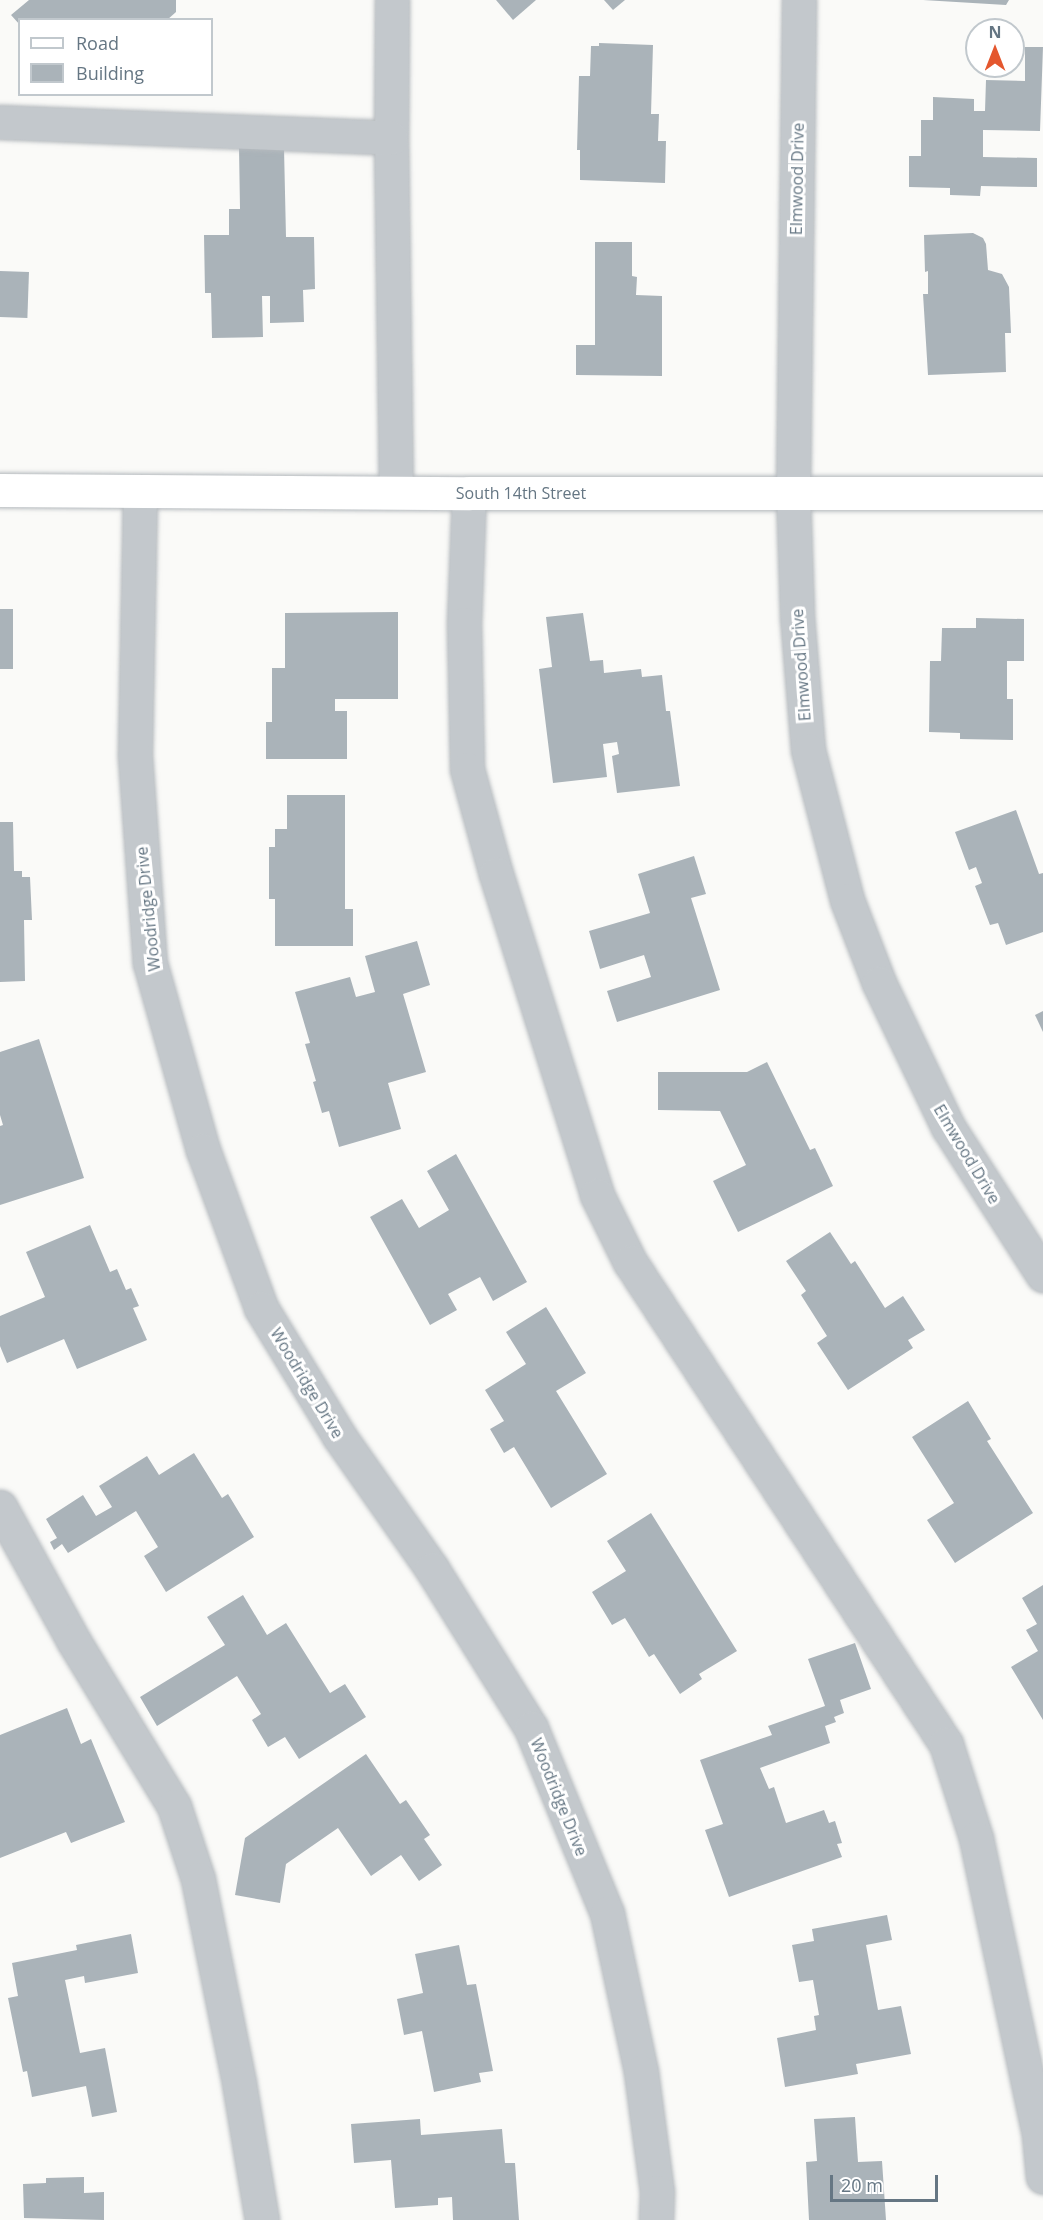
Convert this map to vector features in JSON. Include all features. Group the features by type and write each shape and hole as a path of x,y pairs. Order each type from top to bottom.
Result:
{"main road":[{"name":"South 14th Street","path":"0,490 470,493 1043,492"}],"street":[{"path":"392,0 391,138 396,492"},
{"name":"Elmwood Drive","path":"799,0 793,493 797,627 808,750 848,900 879,984 948,1127 1043,1275"},
{"path":"0,122 391,138"},
{"name":"Woodridge Drive","path":"140,491 135,756 150,963 203,1150 261,1308 339,1436 432,1569 531,1728 607,1913 641,2072 657,2192 656,2220"},
{"path":"470,493 464,624 467,769 496,874 597,1195 630,1262 946,1744 976,1838 1039,2135 1043,2176"},
{"path":"0,1508 73,1640 174,1806 198,1879 239,2083 262,2220"}],"building":[{"path":"29,0 176,0 176,12 169,18 18,18 18,23 11,15"},
{"path":"496,0 536,0 513,20"},
{"path":"604,0 625,0 613,10"},
{"path":"923,0 1009,0 1006,5"},
{"path":"599,43 653,45 651,114 659,114 658,141 666,141 665,183 580,180 580,150 577,150 579,76 590,76 591,46 599,46"},
{"path":"1025,47 1043,47 1040,131 983,130 983,157 1037,158 1037,187 981,186 980,196 950,195 950,188 909,187 909,156 921,156 921,120 933,120 933,97 974,99 974,111 985,111 986,80 1025,81"},
{"path":"239,148 284,148 286,237 314,237 315,289 303,290 304,322 270,323 270,296 262,296 263,337 212,338 211,293 205,293 204,235 229,235 229,209 240,209"},
{"path":"973,233 983,238 986,244 988,270 1002,274 1009,287 1011,333 1005,333 1006,372 928,375 923,294 928,294 928,271 925,272 924,235"},
{"path":"595,242 632,242 632,276 637,277 636,295 662,296 662,376 576,375 576,345 595,345"},
{"path":"0,271 29,272 27,318 0,317"},
{"path":"0,609 13,609 13,669 0,669"},
{"path":"398,612 398,699 335,699 335,711 347,711 347,759 266,759 266,722 272,722 272,668 285,668 285,613"},
{"path":"583,613 590,661 603,660 604,673 641,669 642,677 662,675 666,711 670,711 680,786 617,793 612,756 619,754 617,742 603,744 607,777 553,783 539,669 552,667 546,617"},
{"path":"976,618 1024,619 1024,661 1007,661 1007,699 1013,699 1013,740 960,739 960,733 929,732 930,661 941,661 942,628 976,628"},
{"path":"287,795 345,795 345,909 353,909 353,946 275,946 275,899 269,899 269,847 275,847 275,829 287,829"},
{"path":"1016,810 1039,874 1043,873 1043,932 1006,945 998,923 990,925 975,886 982,883 976,867 969,870 955,832"},
{"path":"0,822 13,822 14,871 22,871 22,877 30,877 32,920 24,920 25,981 0,982"},
{"path":"694,856 706,894 691,898 720,990 617,1022 607,991 651,977 644,955 600,969 589,931 650,913 638,874"},
{"path":"417,941 430,985 403,994 426,1072 388,1083 401,1129 339,1147 329,1111 322,1113 313,1082 316,1081 305,1044 310,1043 295,992 350,977 356,997 375,992 365,956"},
{"path":"1043,1011 1043,1032 1035,1015"},
{"path":"39,1039 84,1178 0,1205 0,1126 3,1125 0,1115 0,1052"},
{"path":"767,1062 810,1150 815,1148 833,1186 738,1232 713,1181 746,1165 720,1111 658,1110 658,1072 747,1072"},
{"path":"456,1154 527,1282 493,1301 480,1277 448,1294 457,1310 430,1325 370,1217 402,1199 419,1228 449,1210 427,1171"},
{"path":"90,1225 110,1272 117,1269 126,1290 131,1288 139,1306 133,1308 147,1340 77,1369 64,1339 7,1363 0,1346 0,1316 45,1297 26,1252"},
{"path":"830,1232 851,1264 855,1261 885,1308 903,1296 925,1330 908,1340 913,1348 848,1390 817,1343 827,1336 801,1295 806,1291 786,1261"},
{"path":"546,1307 586,1373 556,1391 607,1474 551,1508 514,1447 504,1453 490,1429 504,1421 485,1390 526,1364 506,1332"},
{"path":"968,1401 991,1439 987,1441 1033,1513 955,1563 927,1520 954,1503 912,1437"},
{"path":"194,1453 222,1498 228,1494 254,1537 166,1592 144,1556 158,1547 136,1511 68,1553 62,1544 54,1550 50,1542 57,1538 46,1519 83,1495 96,1516 112,1507 99,1486 147,1456 159,1475"},
{"path":"651,1513 737,1651 699,1674 702,1679 680,1694 654,1654 649,1657 625,1618 612,1625 592,1592 626,1571 607,1541"},
{"path":"1043,1585 1043,1720 1011,1667 1038,1651 1026,1630 1037,1624 1022,1598"},
{"path":"243,1595 267,1635 286,1623 330,1693 345,1684 366,1717 299,1759 285,1737 268,1747 252,1720 261,1714 237,1676 157,1726 140,1697 225,1645 207,1617"},
{"path":"855,1643 871,1689 840,1700 844,1713 834,1717 836,1722 825,1726 830,1743 760,1768 769,1789 774,1787 786,1823 824,1810 829,1823 835,1821 842,1843 837,1844 842,1857 729,1897 705,1830 723,1824 700,1760 772,1735 768,1726 825,1706 808,1659"},
{"path":"67,1708 81,1744 91,1739 125,1822 71,1843 66,1832 0,1858 0,1735"},
{"path":"366,1754 400,1804 406,1800 430,1835 424,1839 442,1865 419,1881 401,1855 371,1876 338,1828 286,1864 280,1903 235,1895 245,1838"},
{"path":"887,1915 892,1940 866,1945 878,2010 901,2006 911,2054 856,2064 858,2074 785,2087 777,2038 816,2030 814,2016 819,2015 813,1980 799,1982 792,1945 814,1941 812,1929"},
{"path":"131,1934 138,1973 85,1983 84,1976 65,1980 80,2053 105,2048 117,2112 92,2117 86,2086 32,2097 27,2071 23,2072 8,1998 18,1996 12,1963 77,1950 76,1945"},
{"path":"459,1945 467,1985 476,1984 493,2071 479,2073 481,2082 434,2092 422,2031 404,2035 397,1999 423,1993 415,1954"},
{"path":"855,2117 858,2162 882,2161 886,2220 809,2220 806,2162 817,2161 814,2119"},
{"path":"420,2119 421,2135 502,2129 505,2163 515,2163 519,2220 453,2220 452,2197 438,2198 438,2205 395,2208 391,2160 354,2163 351,2124"},
{"path":"84,2177 84,2193 104,2192 104,2220 24,2218 23,2184 46,2183 46,2178"}]}
